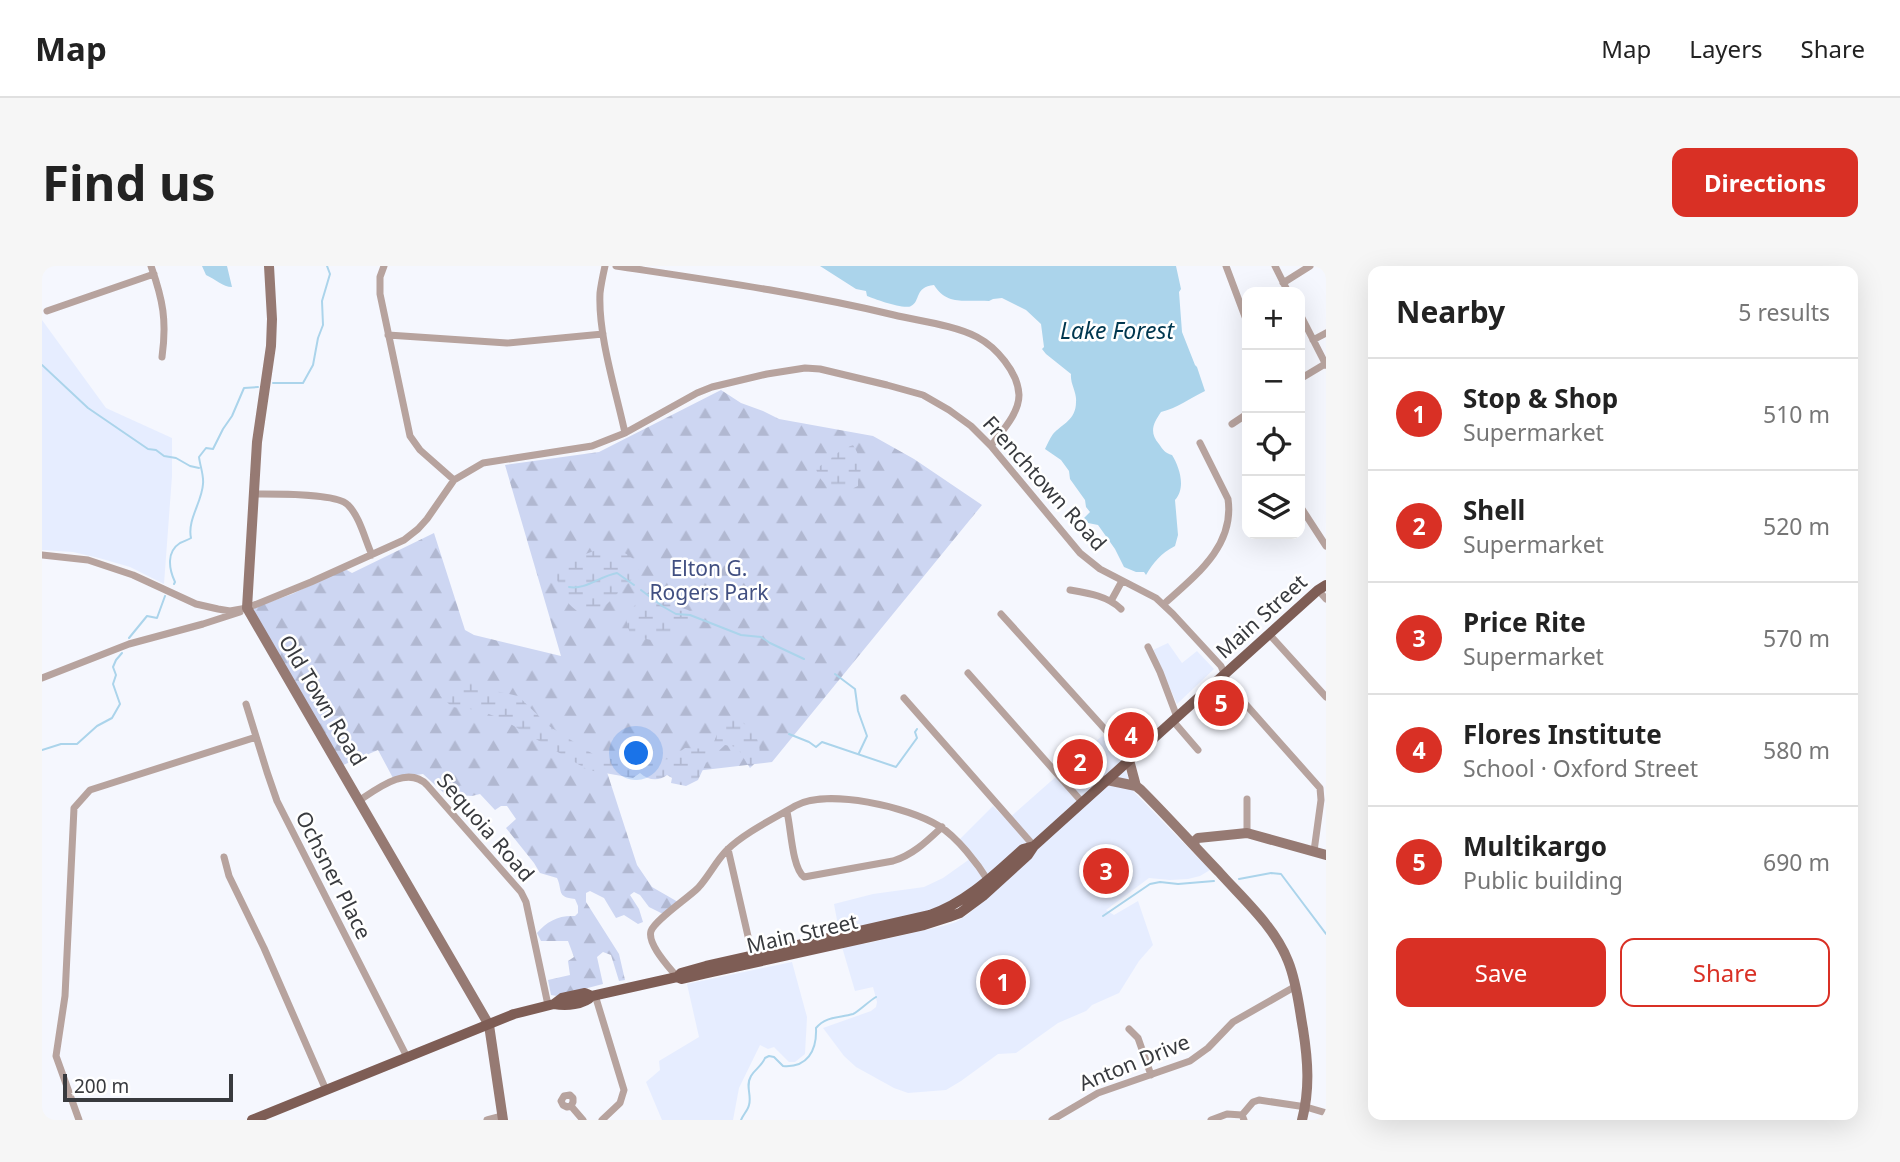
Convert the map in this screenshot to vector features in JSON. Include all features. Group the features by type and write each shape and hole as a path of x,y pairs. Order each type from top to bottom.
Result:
{"main road":[{"path":"247,608 258,435 271,346 269,266"},
{"name":"Main Street","path":"252,1120 277,1115 326,1090 514,1014 551,1004 565,1006 588,1000 594,995 681,973 932,919 990,884 1023,849 1034,845 1269,634 1323,591"},
{"name":"Old Town Road","path":"247,608 489,1025 503,1118"},
{"path":"1129,760 1136,786 1260,916 1287,959 1296,986 1307,1059 1308,1083 1302,1120"},
{"path":"1107,780 1136,786"},
{"path":"1193,843 1198,838 1247,833 1326,855"}],"street":[{"path":"384,266 380,277 380,294 410,436 420,450 454,480"},
{"path":"605,266 600,293 600,313 625,433"},
{"path":"615,266 828,300 970,334 994,349 1012,373 1018,391 1016,409 991,446"},
{"path":"1226,266 1242,309"},
{"path":"1275,266 1286,287"},
{"path":"1283,283 1310,266"},
{"path":"47,312 153,270 160,288 166,331 162,357"},
{"path":"1305,324 1326,364 1305,376"},
{"path":"1313,340 1326,332"},
{"path":"388,335 507,343 603,334"},
{"name":"Frenchtown Road","path":"42,555 88,560 133,575 196,604 230,611 247,608 404,540 418,529 454,480 483,463 592,446 625,433 712,387 766,374 805,368 820,369 923,396 958,416 991,446 1080,553 1093,564 1164,604 1221,666 1229,685 1320,788 1321,800 1314,851"},
{"path":"1232,424 1242,417"},
{"path":"1164,604 1209,561 1227,526 1230,509 1228,499 1200,443"},
{"path":"254,494 342,500 356,516 372,555"},
{"path":"1305,514 1326,546"},
{"path":"1111,601 1122,581"},
{"path":"1070,590 1111,601 1121,609"},
{"path":"212,608 212,622"},
{"path":"42,678 129,645 212,622 247,608"},
{"path":"1001,614 1121,747 1129,760"},
{"path":"1269,634 1326,697"},
{"path":"1148,647 1160,672 1175,719 1198,750"},
{"path":"968,673 1082,802"},
{"path":"904,698 1034,845"},
{"name":"Ochsner Place","path":"246,704 278,800 407,1057"},
{"path":"79,1120 56,1056 65,996 74,808 90,790 256,737"},
{"name":"Sequoia Road","path":"359,800 404,777 417,777 427,785 521,892 526,902 551,1004"},
{"path":"677,976 653,945 651,931 657,923 695,891 728,849 767,822 809,801 857,799 890,807 942,827 965,851 990,884"},
{"path":"1247,799 1247,833"},
{"path":"787,812 796,865 802,877 898,859 911,854 942,827"},
{"path":"728,849 753,959"},
{"path":"224,857 229,876 264,948 326,1090"},
{"name":"Anton Drive","path":"1052,1120 1098,1093 1177,1067 1199,1055 1238,1019 1296,986"},
{"path":"594,995 624,1090 620,1103 602,1120"},
{"path":"1129,1029 1138,1038 1151,1075"},
{"path":"1211,1120 1227,1114 1243,1117 1257,1100 1326,1112"},
{"path":"571,1106 583,1120"},
{"path":"486,1120 503,1118"}],"shaded area":[{"path":"42,320 106,408 172,438 164,584 130,567 99,558 73,552 42,550"},
{"path":"1168,643 1182,663 1197,651 1214,669 1177,704 1153,650"},
{"path":"1102,736 1119,752 1134,792 1210,870 1188,879 1149,878 1106,910 1114,915 1138,901 1153,945 1139,961 1119,993 1058,1023 1016,1053 998,1054 946,1090 908,1093 894,1088 856,1067 823,1028 871,1011 877,1002 873,987 855,991 842,947 834,904 873,894 924,887 943,878 974,856 960,839 993,806 1007,820","holes":["983,881 998,889 956,922 864,944 861,927 941,906"]},
{"path":"792,962 807,1017 805,1054 795,1062 789,1062 774,1047 768,1049 760,1045 739,1088 733,1120 662,1120 646,1082 660,1070 659,1061 699,1037 687,984"}],"green space":[{"name":"Elton G. Rogers Park","path":"721,390 741,403 779,419 873,436 914,459 982,505 772,762 687,772 606,769 637,865 652,887 678,902 663,914 649,907 640,895 634,892 630,895 643,922 638,924 624,915 616,918 604,898 590,891 586,893 586,902 619,954 625,980 619,981 611,955 603,952 597,957 603,984 557,996 551,995 548,980 570,975 568,961 574,957 568,941 541,941 537,933 554,920 575,916 578,906 575,899 565,897 561,893 557,878 540,873 506,828 516,819 507,806 495,810 480,794 445,794 423,774 393,778 378,750 341,766 248,610 292,594 345,569 352,573 434,533 465,630 474,635 561,656 505,465 599,452"},
{"path":"853,445 861,466 858,486 843,493 826,484 816,469"},
{"path":"605,547 631,557 639,572 591,616 575,609 565,598 553,568"},
{"path":"655,586 679,607 696,617 675,637 650,640 630,634 625,615"},
{"path":"477,682 495,691 518,696 549,726 596,756 632,763 669,759 685,748 711,749 718,732 733,718 741,721 753,732 759,754 750,768 737,747 725,745 706,763 698,780 686,786 671,783 672,778 667,775 653,779 640,773 633,778 588,770 502,719 478,710 452,707 440,695 458,684"}],"water":[{"path":"202,266 227,266 232,287 206,275"},
{"name":"Lake Forest","path":"820,266 1176,266 1181,289 1182,332 1205,391 1161,412 1153,428 1156,440 1175,460 1181,478 1180,490 1175,500 1178,535 1175,546 1158,559 1146,575 1144,572 1124,567 1098,525 1083,519 1090,512 1085,500 1061,460 1045,449 1053,434 1074,413 1076,398 1071,374 1042,349 1041,324 1026,310 1002,298 989,301 952,299 939,292 934,285 923,288 911,306 896,305 867,296 866,291 856,289"}],"waterway":[{"path":"273,383 303,383 313,365 323,325 322,301 330,274 327,266"},
{"path":"42,365 88,408 148,449 199,468"},
{"path":"174,584 170,566 172,551 191,538 191,524 202,491 203,477 199,457 206,448 213,449 244,388 258,387"},
{"path":"569,587 581,586 617,573 634,585"},
{"path":"641,590 676,614 690,615 741,635 761,637 804,659"},
{"path":"129,638 147,616 157,618 165,596"},
{"path":"42,750 61,744 77,744 97,726 112,718 120,704 113,684 116,675 113,667 122,653"},
{"path":"835,674 855,689 858,711 867,736 859,753"},
{"path":"789,734 816,747 822,742 896,767 917,738 917,729"},
{"path":"1239,879 1271,873 1281,874 1326,934"},
{"path":"1103,916 1150,884 1214,881"},
{"path":"741,1120 749,1105 749,1080 765,1058 774,1057 783,1066 804,1061 812,1051 816,1028 820,1024 828,1019 853,1014 876,997"}],"place":[{"name":"Multikargo","path":"1221,703"},
{"name":"Flores Institute","path":"1131,735"},
{"name":"Shell","path":"1080,762"},
{"name":"Price Rite","path":"1106,871"},
{"name":"Stop & Shop","path":"1003,982"}]}
